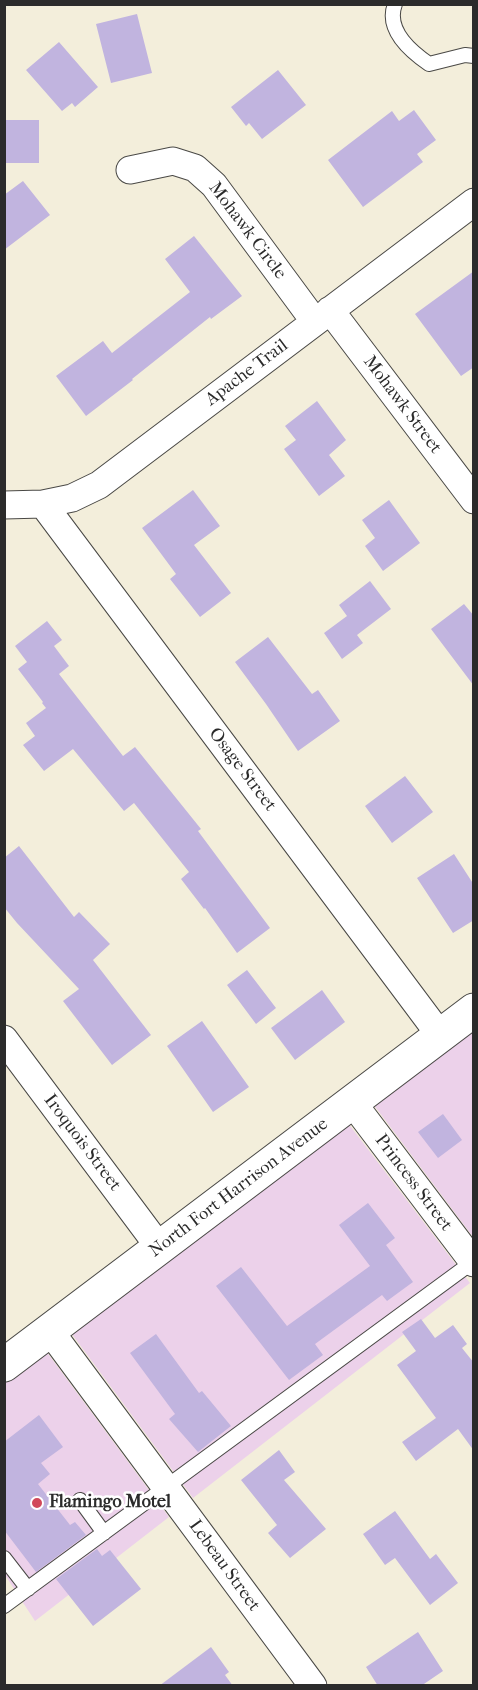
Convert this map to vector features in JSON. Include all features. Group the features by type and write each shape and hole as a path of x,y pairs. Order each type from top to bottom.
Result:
{"main road":[{"name":"North Fort Harrison Avenue","path":"4,1365 474,1010"}],"street":[{"name":"Mohawk Circle","path":"130,170 173,162 195,168 214,185 323,316"},
{"name":"Apache Trail","path":"4,505 43,504 72,498 99,485 474,202"},
{"name":"Mohawk Street","path":"323,316 474,500"},
{"name":"Osage Street","path":"43,504 440,1035"},
{"name":"Iroquois Street","path":"4,1039 160,1248"},
{"name":"Princess Street","path":"352,1102 473,1262"},
{"name":"Lebeau Street","path":"50,1331 313,1686"}],"lane":[{"path":"395,4 392,13 396,31 413,54 429,64 474,56"},
{"path":"4,1606 473,1262"},
{"path":"80,1500 104,1533"},
{"path":"4,1558 28,1589"}],"shaded area":[{"path":"473,1027 473,1237 373,1104"},
{"path":"348,1123 470,1283 193,1498 71,1333"},
{"path":"46,1351 169,1517 35,1621 5,1575 5,1382"}],"building":[{"path":"137,14 152,73 111,83 96,24"},
{"path":"59,42 98,87 75,107 72,103 62,111 26,70"},
{"path":"278,70 306,105 262,139 249,123 246,126 231,107"},
{"path":"414,110 436,140 417,154 423,162 363,207 328,160 392,111 399,121"},
{"path":"4,120 39,120 39,163 4,163"},
{"path":"23,181 50,215 4,250 4,195"},
{"path":"194,236 242,296 211,319 210,317 86,416 56,376 103,341 112,353 190,292 165,259"},
{"path":"474,271 474,367 461,376 415,314"},
{"path":"317,401 346,440 329,455 345,476 319,496 284,449 296,440 285,426"},
{"path":"193,490 220,526 194,545 231,593 200,617 170,579 176,574 142,528"},
{"path":"389,500 420,543 383,571 365,546 375,538 362,520"},
{"path":"370,581 391,609 357,635 363,643 342,659 324,633 347,616 339,605"},
{"path":"464,604 474,616 474,686 431,629"},
{"path":"47,621 62,640 54,646 69,666 59,674 123,756 135,747 201,829 198,831 270,928 237,953 181,879 189,872 134,803 124,811 73,749 44,771 23,745 35,736 26,723 46,708 18,669 27,662 15,646"},
{"path":"268,637 312,694 318,690 340,721 298,751 235,662"},
{"path":"405,776 433,812 392,843 365,806"},
{"path":"19,846 74,917 79,912 110,944 93,960 151,1035 112,1065 63,1001 79,989 4,907 4,858"},
{"path":"454,854 474,885 474,920 453,933 417,878"},
{"path":"247,970 276,1008 256,1024 227,985"},
{"path":"322,990 345,1022 295,1060 271,1028"},
{"path":"202,1021 249,1087 213,1112 167,1046"},
{"path":"443,1114 462,1140 438,1158 418,1132"},
{"path":"368,1203 395,1238 386,1245 413,1282 387,1301 382,1295 315,1344 323,1355 289,1380 216,1286 241,1267 287,1326 370,1266 339,1225"},
{"path":"421,1319 435,1338 453,1325 467,1344 462,1348 474,1363 474,1451 458,1429 416,1461 402,1442 436,1418 397,1365 416,1351 402,1332"},
{"path":"156,1334 199,1393 202,1391 231,1426 198,1452 169,1419 175,1414 130,1353"},
{"name":"Flamingo Motel","path":"39,1415 63,1447 41,1463 50,1474 38,1484 70,1525 75,1522 86,1535 36,1572 4,1530 4,1442"},
{"path":"279,1450 295,1472 284,1480 326,1529 290,1558 268,1533 277,1525 241,1480"},
{"path":"395,1511 430,1559 436,1554 458,1583 430,1605 395,1558 385,1565 363,1534"},
{"path":"97,1549 102,1556 110,1550 141,1589 93,1626 56,1579"},
{"path":"418,1632 443,1671 421,1686 378,1686 366,1667"},
{"path":"211,1647 229,1672 225,1675 233,1686 159,1686"}],"place":[{"name":"Flamingo Motel","path":"37,1503"}]}
